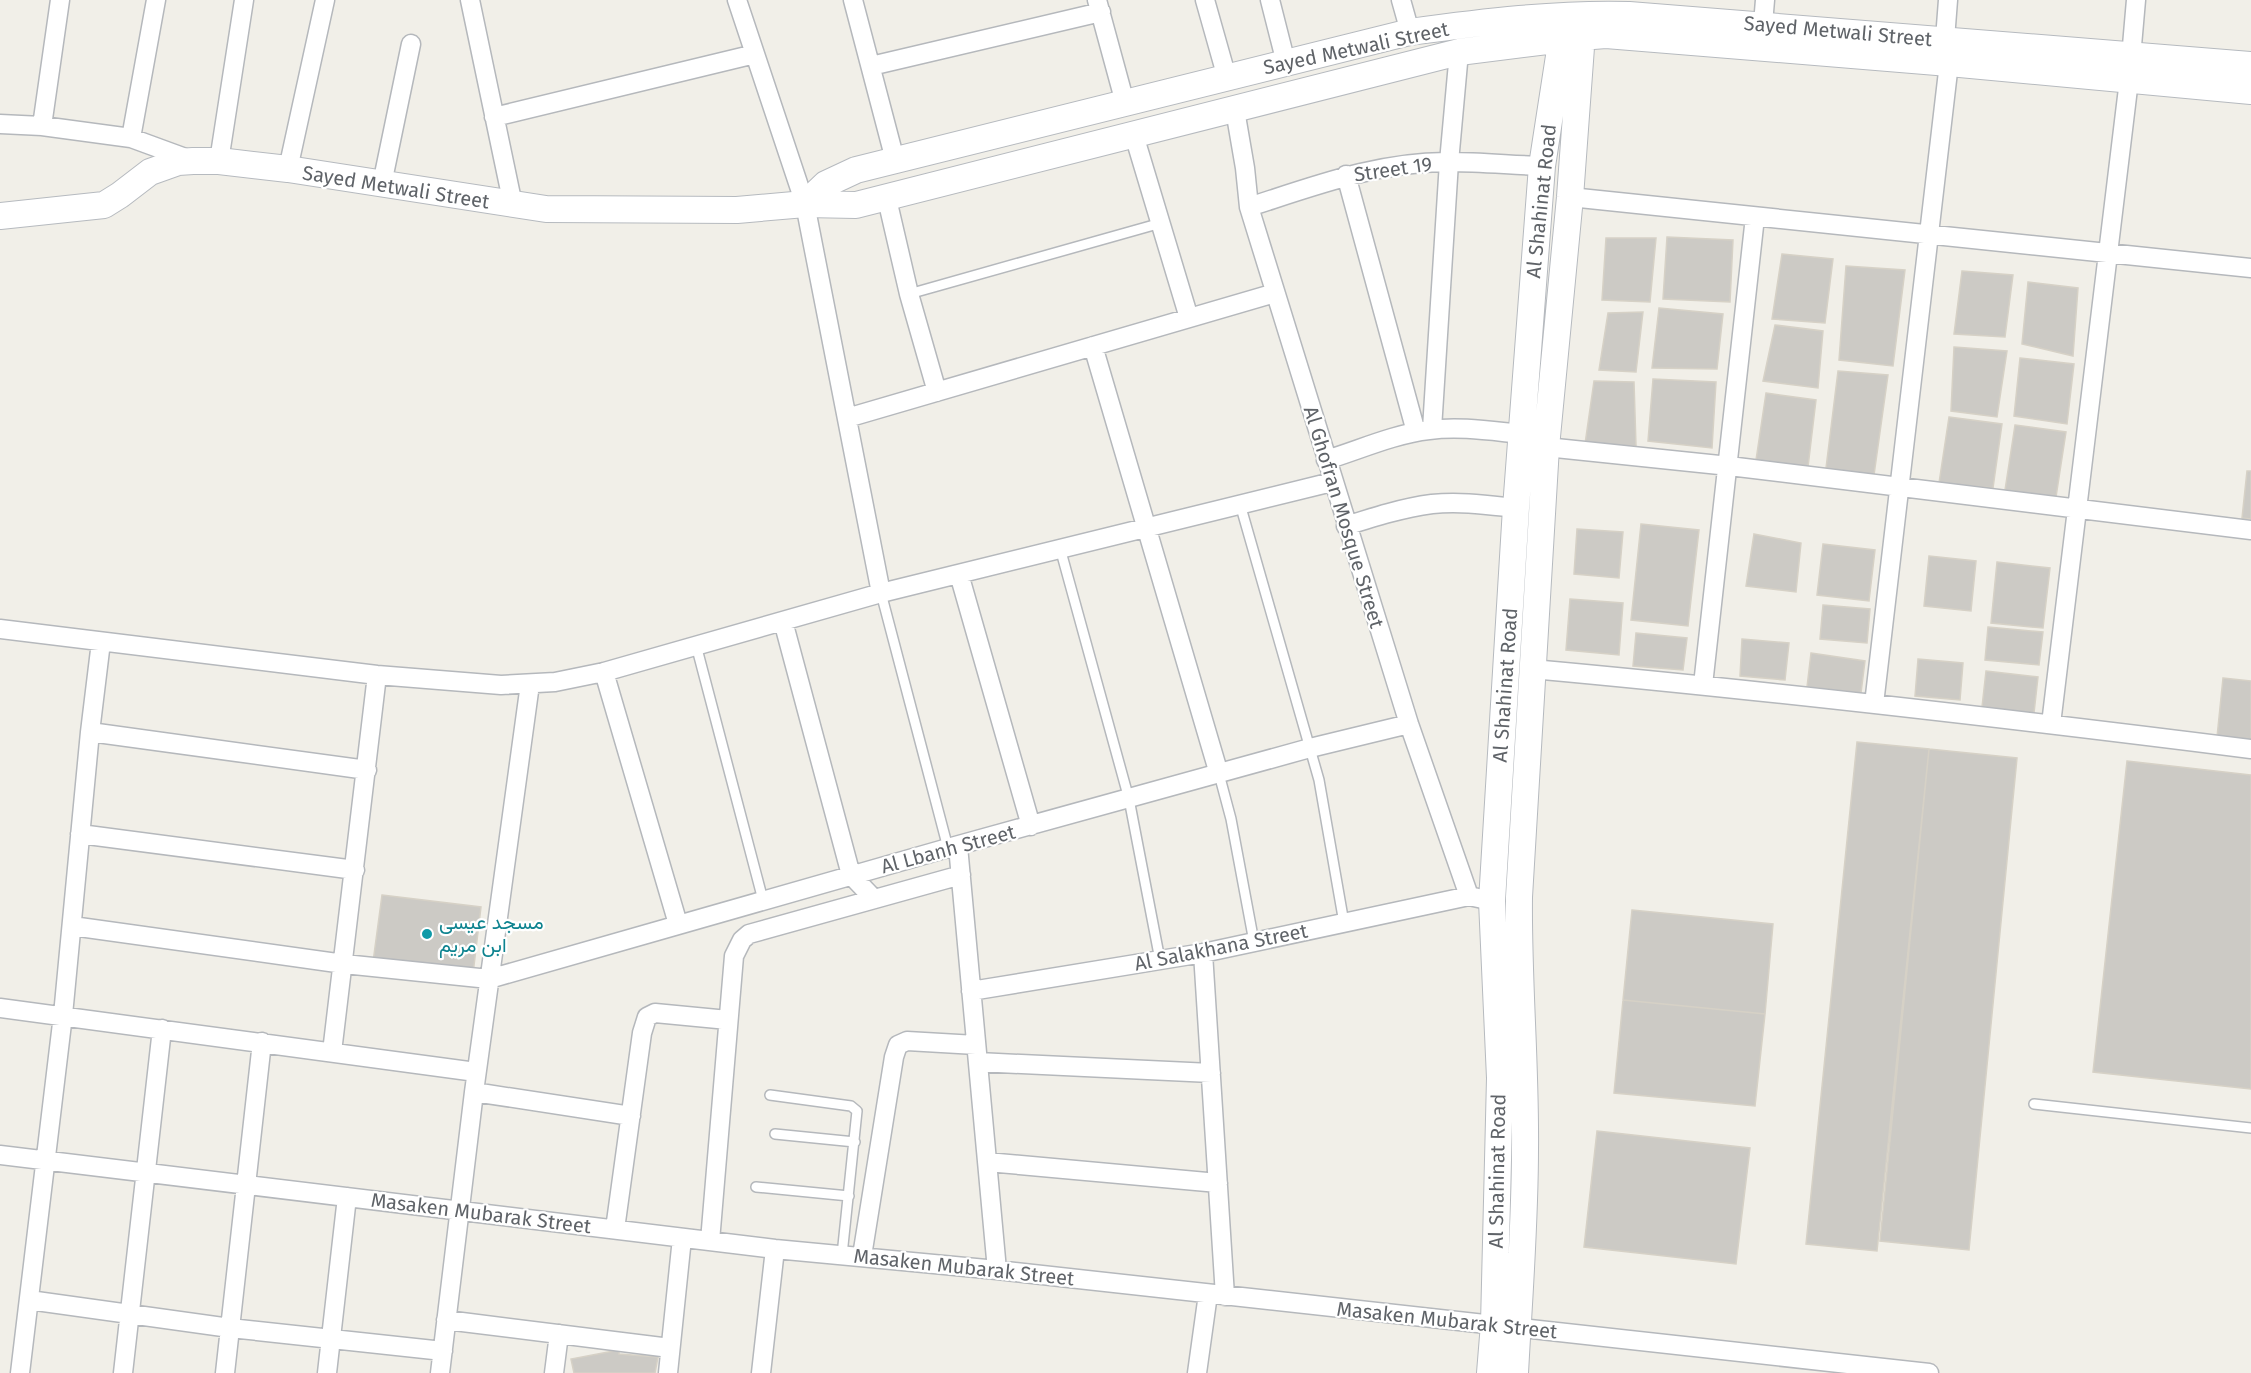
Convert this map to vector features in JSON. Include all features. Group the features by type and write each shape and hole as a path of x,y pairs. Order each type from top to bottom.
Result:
{"street":[{"path":"131,138 156,0"},
{"path":"219,161 244,0"},
{"path":"288,170 325,0"},
{"path":"470,0 513,205"},
{"path":"737,0 805,204 881,593"},
{"path":"853,0 895,160"},
{"path":"1205,0 1227,78"},
{"path":"1270,0 1286,63"},
{"path":"1401,0 1410,32"},
{"path":"1874,704 1928,235 1947,51 1948,0"},
{"path":"2051,724 2129,80 2136,0"},
{"path":"42,126 54,2"},
{"path":"872,66 1099,6 1125,103"},
{"name":"Sayed Metwali Street","path":"805,204 826,184 856,170 1410,32 1490,21 1764,12 1947,51 2129,80 2251,91"},
{"name":"Sayed Metwali Street","path":"0,216 104,205 150,172 178,162 193,160 288,170 546,209 737,210 805,204 842,206 869,204 1459,52 1574,18 1606,35 1947,51 2131,54 2251,65"},
{"name":"Al Shahinat Road","path":"1515,1373 1505,1326 1500,1078 1481,898 1516,508 1542,166 1574,18"},
{"name":"Al Shahinat Road","path":"1490,1373 1505,1326 1524,1237 1525,1148 1519,897 1546,447 1570,197 1574,18"},
{"path":"382,184 411,44"},
{"path":"1424,430 1459,52"},
{"path":"494,117 755,54"},
{"name":"Al Ghofran Mosque Street","path":"1235,110 1249,207 1332,482 1409,724 1481,898"},
{"path":"0,124 42,126 131,138 193,160"},
{"path":"1134,135 1189,318"},
{"name":"Street 19","path":"1249,207 1346,175 1410,164 1449,162 1542,166"},
{"path":"1346,175 1424,430"},
{"path":"1570,197 2106,255 2251,268"},
{"path":"887,199 909,294 937,392"},
{"path":"1703,685 1755,217"},
{"path":"847,418 1275,293"},
{"path":"1092,346 1144,528 1219,774"},
{"path":"1326,460 1424,430 1467,429 1522,434"},
{"path":"1546,447 1729,466 2251,530"},
{"path":"0,629 377,675 468,683 555,682 604,672 881,593 1332,482"},
{"path":"1346,526 1392,512 1433,504 1475,503 1516,508"},
{"path":"959,574 1031,826"},
{"path":"783,621 851,875 874,899"},
{"path":"20,1373 63,1015 90,732 101,642"},
{"path":"1533,669 1874,704 2251,749"},
{"path":"604,672 678,924"},
{"path":"332,1052 377,675"},
{"path":"440,1373 476,1072 530,684"},
{"name":"Al Lbanh Street","path":"489,979 851,875 1310,748 1409,724"},
{"path":"90,732 367,770"},
{"path":"80,834 354,870"},
{"path":"953,847 961,875 997,1270"},
{"path":"710,1241 734,957 742,940 749,934 961,875"},
{"name":"Al Salakhana Street","path":"971,991 1160,960 1481,898"},
{"path":"72,927 344,964 489,979"},
{"path":"1197,1373 1216,1295 1218,1183 1203,952"},
{"path":"0,1008 476,1072"},
{"path":"615,1229 642,1033 647,1017 654,1013 728,1020"},
{"path":"123,1373 162,1029"},
{"path":"862,1256 894,1057 898,1045 907,1041 977,1054 1211,1073"},
{"path":"225,1373 262,1042"},
{"path":"474,1092 631,1116"},
{"name":"Masaken Mubarak Street","path":"0,1155 775,1249 997,1270 1929,1373"},
{"path":"987,1162 1218,1183"},
{"path":"327,1373 347,1197"},
{"path":"668,1373 682,1238"},
{"path":"761,1373 775,1249"},
{"path":"29,1300 230,1328 443,1351"},
{"path":"446,1320 670,1348"},
{"path":"554,1373 559,1334"}],"lane":[{"path":"909,294 1161,223"},
{"path":"1240,504 1319,780 1344,923"},
{"path":"1060,548 1129,799 1160,960"},
{"path":"881,593 953,847"},
{"path":"696,645 763,900"},
{"path":"1219,774 1231,819 1254,942"},
{"path":"770,1095 854,1107 858,1114 842,1255"},
{"path":"2034,1104 2251,1128"},
{"path":"775,1134 855,1142"},
{"path":"756,1187 849,1196"}],"building":[{"path":"1667,237 1733,240 1730,302 1663,299"},
{"path":"1606,238 1656,238 1650,302 1602,300"},
{"path":"1782,254 1833,259 1825,323 1772,319"},
{"path":"1846,266 1905,270 1893,366 1839,360"},
{"path":"1962,271 2013,275 2005,337 1954,334"},
{"path":"2028,282 2078,288 2073,356 2022,344"},
{"path":"1659,308 1723,314 1717,369 1652,368"},
{"path":"1643,312 1636,372 1599,370 1608,313"},
{"path":"1775,325 1823,331 1818,388 1763,381"},
{"path":"1954,347 2007,351 1997,417 1951,411"},
{"path":"2020,358 2074,364 2067,424 2014,416"},
{"path":"1838,371 1888,375 1874,475 1826,468"},
{"path":"1653,379 1716,382 1712,448 1648,441"},
{"path":"1594,381 1634,382 1636,446 1585,444"},
{"path":"1766,393 1816,400 1808,467 1756,460"},
{"path":"1949,417 2002,424 1993,488 1939,483"},
{"path":"2015,425 2066,432 2056,497 2005,490"},
{"path":"2247,471 2251,471 2251,519 2242,518"},
{"path":"1641,524 1699,530 1688,626 1631,620"},
{"path":"1577,529 1623,532 1619,578 1574,574"},
{"path":"1754,534 1801,543 1796,592 1746,586"},
{"path":"1823,544 1875,550 1869,601 1817,595"},
{"path":"1929,556 1976,561 1971,611 1924,606"},
{"path":"1997,562 2050,568 2043,628 1991,623"},
{"path":"1570,599 1623,603 1619,655 1566,650"},
{"path":"1823,605 1870,609 1867,643 1820,639"},
{"path":"1988,627 2043,632 2039,665 1985,660"},
{"path":"1636,633 1687,638 1683,670 1633,666"},
{"path":"1742,639 1789,643 1785,680 1740,676"},
{"path":"1811,653 1865,661 1861,693 1807,687"},
{"path":"1918,659 1963,663 1960,700 1915,696"},
{"path":"1986,671 2038,677 2034,713 1982,707"},
{"path":"2223,678 2251,681 2251,750 2216,747"},
{"path":"1857,742 1929,749 1877,1251 1806,1244"},
{"path":"1929,749 2017,758 1969,1250 1880,1241"},
{"path":"2127,761 2251,775 2251,1089 2093,1072"},
{"name":"مسجد عيسى ابن مريم","path":"382,895 481,907 473,974 373,962"},
{"path":"1632,910 1773,924 1765,1014 1623,1000"},
{"path":"1623,1000 1765,1014 1755,1106 1614,1093"},
{"path":"1597,1131 1750,1148 1736,1264 1584,1247"},
{"path":"619,1350 619,1354 658,1357 655,1373 574,1373 571,1359"}],"place":[{"name":"مسجد عيسى ابن مريم","path":"427,934"}]}
